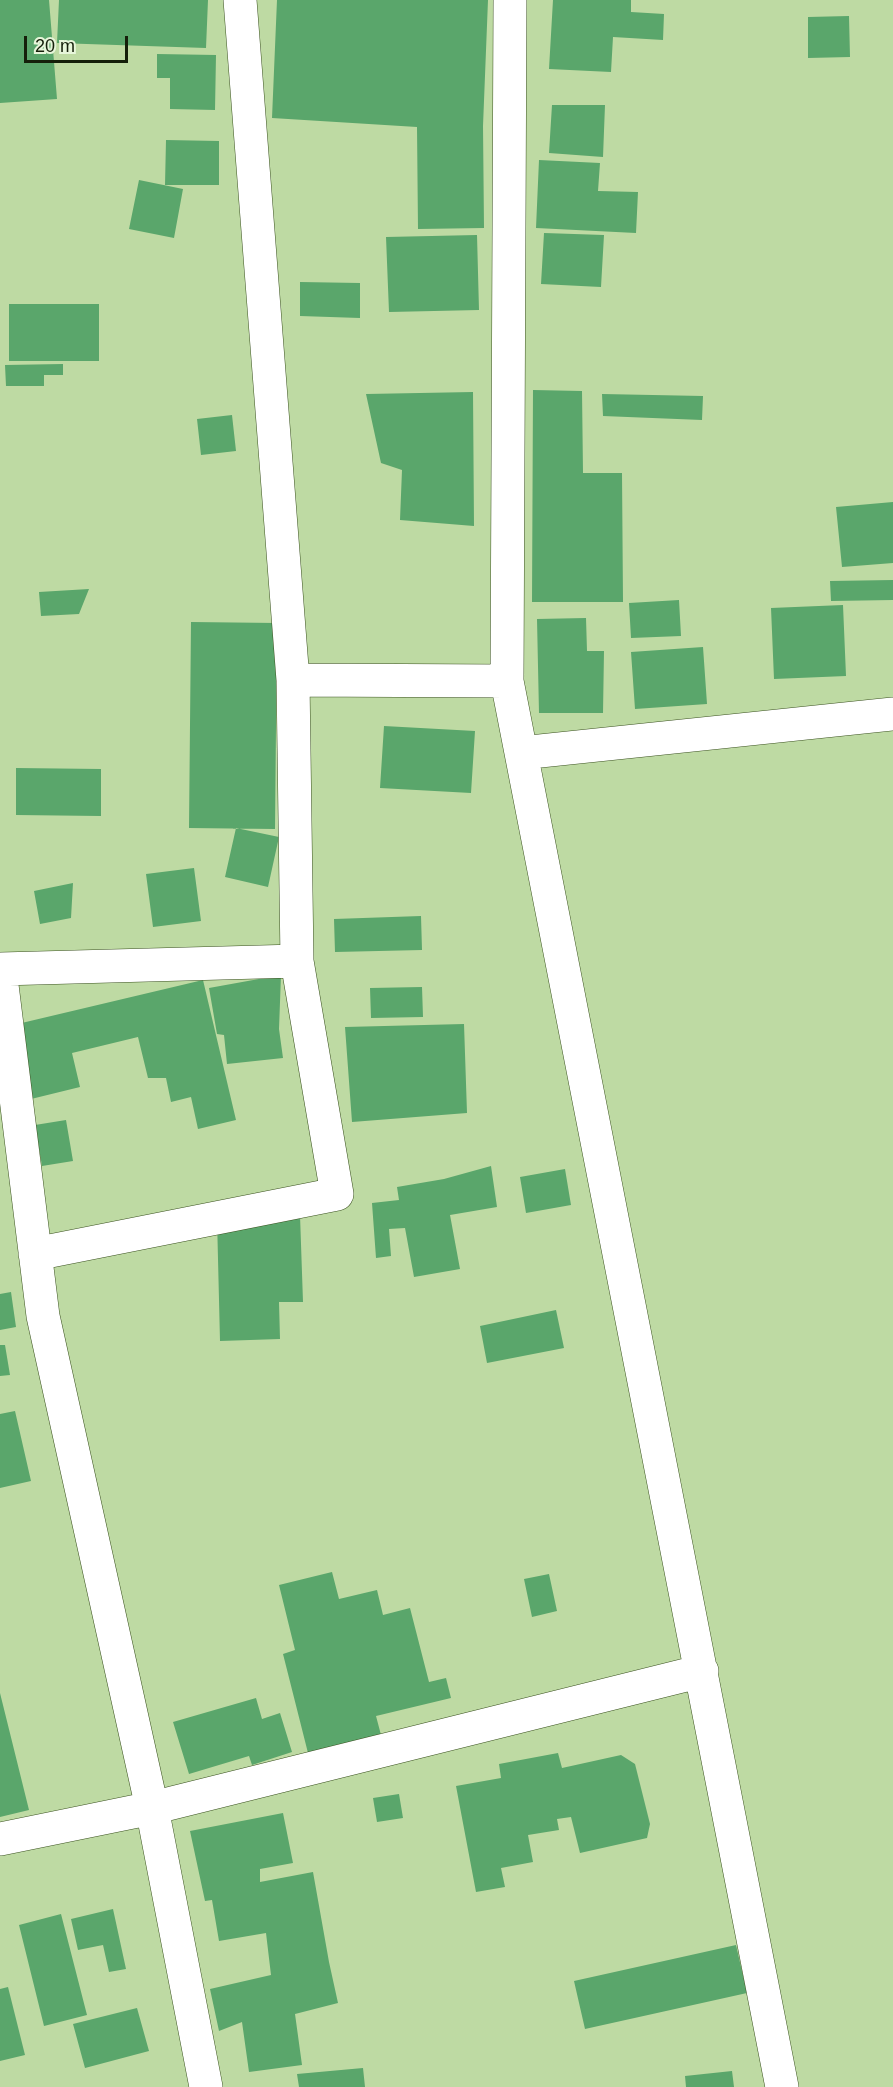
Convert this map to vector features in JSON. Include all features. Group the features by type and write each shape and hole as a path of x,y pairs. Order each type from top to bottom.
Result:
{"street":[{"path":"35,1254 337,1194 297,961 293,680 240,0"},
{"path":"510,0 507,681 782,2087"},
{"path":"293,680 507,681"},
{"path":"521,753 893,714"},
{"path":"206,2087 152,1808 43,1316 0,969 297,961"},
{"path":"0,1839 152,1808 702,1671"}],"building":[{"path":"0,0 49,0 57,99 0,103"},
{"path":"59,0 208,0 206,48 57,43"},
{"path":"277,0 488,0 483,126 484,228 418,229 417,127 272,118"},
{"path":"553,0 631,0 631,12 664,14 663,40 613,37 611,72 549,69"},
{"path":"849,16 850,57 808,58 808,17"},
{"path":"157,54 216,55 215,110 170,109 170,78 157,78"},
{"path":"552,105 605,105 603,157 549,153"},
{"path":"166,140 219,141 219,185 165,185"},
{"path":"539,160 600,163 598,191 638,192 636,233 536,228"},
{"path":"139,180 183,189 174,238 129,229"},
{"path":"544,233 604,235 601,287 541,284"},
{"path":"477,235 479,310 389,312 386,237"},
{"path":"300,282 360,283 360,318 300,316"},
{"path":"9,304 99,304 99,361 9,361"},
{"path":"63,364 63,375 44,375 44,386 6,386 5,365"},
{"path":"533,390 582,391 583,473 622,473 623,602 532,602"},
{"path":"473,392 474,526 400,520 402,470 381,463 366,394"},
{"path":"602,394 703,396 702,420 603,416"},
{"path":"232,415 236,451 201,455 197,419"},
{"path":"893,502 893,563 842,567 836,507"},
{"path":"893,580 893,600 831,601 830,581"},
{"path":"89,589 79,614 41,616 39,592"},
{"path":"679,600 681,636 631,638 629,603"},
{"path":"843,605 846,676 774,679 771,608"},
{"path":"586,618 587,651 604,651 603,713 539,713 537,619"},
{"path":"191,622 277,623 275,829 189,828"},
{"path":"703,647 707,704 635,709 631,652"},
{"path":"384,726 475,731 471,793 380,788"},
{"path":"16,768 101,769 101,816 16,815"},
{"path":"236,828 279,837 268,887 225,877"},
{"path":"194,868 201,921 153,927 146,874"},
{"path":"73,883 71,918 40,924 34,891"},
{"path":"421,916 422,950 335,952 334,919"},
{"path":"281,975 279,1029 283,1058 227,1064 224,1035 217,1034 209,988"},
{"path":"203,980 236,1120 198,1129 191,1097 171,1102 166,1078 148,1078 138,1037 72,1053 80,1087 27,1100 9,1026"},
{"path":"422,987 423,1017 371,1018 370,988"},
{"path":"464,1024 467,1113 352,1122 345,1027"},
{"path":"66,1120 73,1161 42,1166 35,1125"},
{"path":"491,1166 497,1207 450,1215 460,1269 414,1277 405,1228 389,1229 391,1256 376,1258 372,1203 399,1200 397,1187 444,1179"},
{"path":"565,1169 571,1205 526,1213 520,1177"},
{"path":"300,1215 303,1302 279,1302 280,1339 220,1341 217,1218"},
{"path":"11,1292 16,1327 0,1330 0,1294"},
{"path":"556,1310 564,1348 487,1363 480,1326"},
{"path":"0,1345 5,1345 10,1375 0,1376"},
{"path":"15,1411 31,1481 0,1488 0,1414"},
{"path":"332,1572 339,1599 377,1590 383,1615 410,1608 429,1682 446,1678 451,1698 376,1716 381,1735 308,1753 283,1654 295,1650 279,1585"},
{"path":"549,1574 557,1611 532,1617 524,1579"},
{"path":"0,1693 29,1810 0,1817"},
{"path":"256,1698 262,1719 280,1713 292,1752 252,1765 249,1756 189,1774 173,1722"},
{"path":"558,1753 562,1768 621,1755 635,1764 650,1824 647,1838 580,1853 571,1817 557,1819 559,1830 528,1835 533,1862 501,1868 505,1887 476,1892 456,1786 501,1778 499,1764"},
{"path":"399,1794 403,1818 377,1822 373,1798"},
{"path":"283,1813 293,1863 260,1869 260,1882 313,1872 338,2003 295,2014 302,2065 249,2072 242,2022 219,2031 210,1989 271,1975 266,1933 219,1941 212,1900 205,1901 190,1831"},
{"path":"113,1909 126,1969 109,1972 103,1945 78,1950 71,1919"},
{"path":"61,1914 87,2015 44,2026 19,1925"},
{"path":"736,1945 747,1993 585,2029 574,1981"},
{"path":"8,1987 25,2055 0,2061 0,1989"},
{"path":"137,2008 149,2051 85,2068 73,2024"},
{"path":"363,2068 365,2087 299,2087 297,2074"},
{"path":"732,2071 734,2087 686,2087 685,2076"}]}
